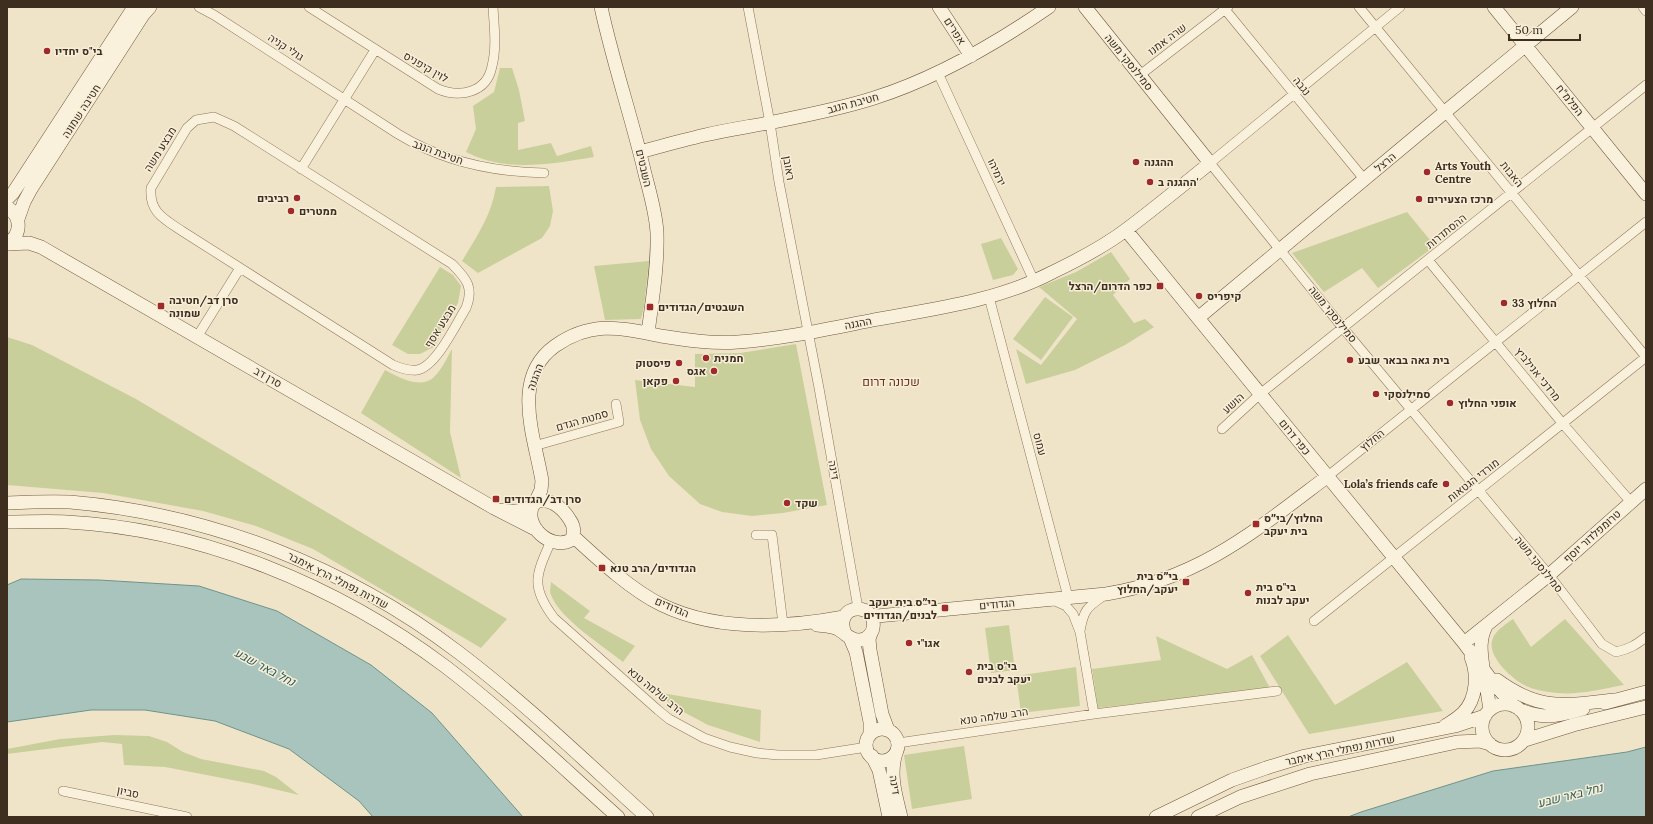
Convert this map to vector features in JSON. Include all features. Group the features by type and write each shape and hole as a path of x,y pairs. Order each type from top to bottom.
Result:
{"street":[{"name":"חטיבה שמונה","path":"7,198 13,193 134,7"},
{"name":"חטיבה שמונה","path":"7,244 16,236 18,222 24,202 31,188 143,15 150,7"},
{"name":"גולי קניה","path":"199,7 214,14"},
{"name":"גולי קניה","path":"206,7 214,14 344,99"},
{"name":"לוין קיפניס","path":"308,7 438,89 447,93 459,94 478,88 487,78 492,68 494,52 494,7"},
{"name":"השבטים","path":"601,7 612,53 640,152 657,234 655,275 648,333"},
{"name":"ראובן","path":"748,7 770,123 779,182 809,332"},
{"name":"אפרים","path":"939,7 971,56"},
{"name":"חטיבת הנגב","path":"640,152 705,134 770,123 873,98 938,73 971,56 1009,34 1049,7"},
{"name":"סמילנסקי משה","path":"1085,7 1280,250 1549,575 1602,644 1616,652 1627,650 1646,637"},
{"name":"האבות","path":"1359,7 1646,357"},
{"name":"ההגנה","path":"534,504 541,490 540,474 529,416 529,393 534,373 546,354 566,339 595,328 613,327 684,339 736,342 809,332 989,297 1034,281 1069,264 1126,230 1400,7"},
{"name":"הפלמ\"ח","path":"1494,7 1646,194"},
{"name":"הרצל","path":"1198,318 1572,7"},
{"path":"1643,7 1646,11"},
{"name":"שרה אמנו","path":"1140,75 1225,8"},
{"name":"נגבה","path":"1225,8 1364,179"},
{"path":"301,168 375,50"},
{"name":"ירמיהו","path":"938,73 1034,281"},
{"name":"ההסתדרות","path":"1260,394 1646,85"},
{"name":"חטיבת הנגב","path":"344,99 398,134 425,149 493,169 544,173"},
{"name":"מבצע משה","path":"240,268 164,219 156,211 150,200 151,188 159,172 187,128 196,120 214,117 234,126 301,168"},
{"name":"מבצע אסף","path":"240,268 393,365 409,370 418,370 433,360 466,308 470,290 467,281 452,264 301,168"},
{"name":"סרן דב","path":"7,207 16,214 18,222 41,247"},
{"name":"החלוץ","path":"1068,597 1106,594 1151,585 1203,563 1242,540 1328,476 1646,222"},
{"name":"כפר דרום","path":"1126,230 1394,557 1467,648 1495,686 1517,708"},
{"name":"סרן דב","path":"7,244 29,243 41,247 494,508 537,530"},
{"name":"מרדכי אנילביץ","path":"1428,260 1563,424 1630,502"},
{"path":"197,337 240,268"},
{"name":"עמוס","path":"989,297 1068,597"},
{"name":"דינה","path":"809,332 858,608"},
{"name":"מורדי הגטאות","path":"1314,621 1646,357"},
{"name":"הושע","path":"1222,429 1260,394"},
{"name":"סמטת הגדם","path":"534,446 619,422 616,404"},
{"name":"ההגנה","path":"540,474 555,504"},
{"name":"טרומפלדור יוסף","path":"1467,648 1487,625 1549,575 1646,489"},
{"name":"שדרות נפתלי הרץ אימבר","path":"7,501 69,502 118,508 188,522 286,553 364,591 428,631 485,673 647,817"},
{"path":"539,501 547,501 555,504 564,511 574,530 571,540 561,544 551,541 541,535 537,530 531,516 534,504 539,501"},
{"name":"סרן דב","path":"494,508 512,511 523,510 534,504"},
{"name":"שדרות נפתלי הרץ אימבר","path":"7,522 68,522 154,534 215,550 310,585 355,608 385,626 444,666 488,702 618,817"},
{"path":"756,535 772,535 788,624"},
{"name":"הגדודים","path":"573,536 597,559 636,589 661,604 682,613 725,623 748,625 788,624 844,617"},
{"name":"הרב שלמה טנא","path":"551,541 541,564 538,577 538,590 543,603 554,618 669,719 704,738 730,747 757,753 778,755 816,755 869,746"},
{"path":"1080,632 1082,618 1087,608 1106,594"},
{"name":"הגדודים","path":"871,615 1068,597"},
{"path":"1040,600 1055,601 1066,606 1073,614 1080,632 1094,714"},
{"path":"872,632 860,640 848,636 842,626 844,617 850,611 858,608 863,609 871,615 874,623 872,632 869,639 870,650 882,714 888,730 895,735 897,748 889,759 876,759 869,746 878,730 888,730"},
{"name":"הגדודים","path":"872,632 887,619 903,613"},
{"name":"הגדודים","path":"788,624 828,627 838,629 848,636"},
{"path":"1487,625 1480,642 1484,670 1512,690 1540,703 1557,705 1614,700"},
{"name":"דינה","path":"848,636 856,652 870,722 869,746 879,770 889,817"},
{"path":"1440,729 1463,713 1469,706 1473,696 1476,677 1475,668 1467,648"},
{"name":"כפר דרום","path":"1467,648 1482,675 1487,690 1487,713"},
{"name":"הרב שלמה טנא","path":"897,748 1094,714 1277,691"},
{"path":"1517,708 1528,721 1528,734 1519,746 1512,750 1496,749 1485,738 1482,731 1482,723 1487,713 1501,704 1517,708 1536,716 1547,717 1561,715 1646,692"},
{"path":"1524,740 1573,725 1646,707"},
{"name":"שדרות נפתלי הרץ אימבר","path":"1156,817 1232,780 1266,768 1305,756 1468,723 1487,713"},
{"name":"שדרות נפתלי הרץ אימבר","path":"1198,817 1240,797 1310,774 1457,742 1480,741 1490,744"},
{"name":"דינה","path":"897,748 893,761 893,780 901,817"},
{"name":"סביון","path":"63,791 187,817"}],"green space":[{"path":"500,68 512,68 519,90 525,121 518,123 518,150 551,143 557,156 591,146 594,157 545,164 513,165 481,159 466,152 476,129 473,106 494,92"},
{"path":"549,186 553,211 550,226 542,238 478,273 462,261 487,217 496,187"},
{"path":"1407,212 1435,246 1378,288 1362,268 1324,292 1292,253"},
{"path":"1001,238 1018,269 1013,275 993,280 981,244"},
{"path":"1111,252 1130,279 1113,295 1134,323 1145,319 1154,327 1125,345 1075,370 1026,384 1016,349 1041,365 1077,319 1039,287 1076,272"},
{"path":"649,261 644,307 641,319 605,320 594,266"},
{"path":"440,267 453,275 461,286 458,303 434,347 420,354 408,354 392,345"},
{"path":"1045,297 1073,317 1041,360 1013,339"},
{"path":"7,337 32,345 136,399 507,619 481,648 313,549 256,526 203,511 103,493 7,485"},
{"path":"796,344 827,505 783,513 752,516 722,512 700,504 669,476 651,449 640,420 635,380 695,387 695,354 740,353"},
{"path":"452,349 450,432 461,478 361,413 385,370 409,381 427,381 439,372"},
{"path":"551,582 590,611 584,618 635,646 623,662 582,631 563,613 551,595"},
{"path":"1513,619 1531,647 1565,619 1624,685 1574,693 1553,693 1524,685 1507,672 1493,654 1493,637 1500,628"},
{"path":"1009,625 1015,670 991,673 985,628"},
{"path":"1288,635 1335,705 1407,662 1443,711 1309,734 1260,656"},
{"path":"1156,636 1227,669 1252,655 1270,688 1098,708 1092,669 1161,660"},
{"path":"1076,667 1080,706 1021,713 1016,676"},
{"path":"656,692 761,710 760,742 708,725 676,708"},
{"path":"115,735 149,736 167,742 183,752 201,759 264,771 276,777 299,795 253,784 165,767 124,765 122,744 102,742 7,754 7,749 60,739"},
{"path":"964,746 972,799 912,809 904,755"}],"water":[{"name":"נחל באר שבע","path":"21,579 99,580 199,586 277,611 371,665 432,713 523,817 373,817 359,801 289,749 215,721 145,710 91,710 7,722 7,585"},
{"name":"נחל באר שבע","path":"1646,747 1646,817 1348,817 1493,771 1627,752"}],"place":[{"name":"בי\"ס יחדיו","path":"47,51"},
{"name":"ההגנה","path":"1136,162"},
{"name":"Arts Youth Centre","path":"1427,172"},
{"name":"ההגנה ב'","path":"1150,182"},
{"name":"רביבים","path":"297,198"},
{"name":"מרכז הצעירים","path":"1419,199"},
{"name":"ממטרים","path":"291,211"},
{"name":"כפר הדרום/הרצל","path":"1160,286"},
{"name":"קיפריס","path":"1199,296"},
{"name":"החלוץ 33","path":"1504,303"},
{"name":"סרן דב/חטיבה שמונה","path":"161,306"},
{"name":"השבטים/הגדודים","path":"650,307"},
{"name":"חמנית","path":"706,358"},
{"name":"בית גאה בבאר שבע","path":"1350,360"},
{"name":"פיסטוק","path":"679,363"},
{"name":"אגס","path":"714,371"},
{"name":"פקאן","path":"676,381"},
{"name":"סמילנסקי","path":"1376,394"},
{"name":"אופני החלוץ","path":"1450,403"},
{"name":"Lola’s friends cafe","path":"1446,484"},
{"name":"סרן דב/הגדודים","path":"496,499"},
{"name":"שקד","path":"787,503"},
{"name":"החלוץ/בי״ס בית יעקב","path":"1256,524"},
{"name":"הגדודים/הרב טנא","path":"602,568"},
{"name":"בי״ס בית יעקב/החלוץ","path":"1186,582"},
{"name":"בי\"ס בית יעקב לבנות","path":"1248,593"},
{"name":"בי״ס בית יעקב לבנים/הגדודים","path":"945,608"},
{"name":"אגו\"י","path":"909,643"},
{"name":"בי\"ס בית יעקב לבנים","path":"969,672"}],"district":[{"name":"שכונה דרום","path":"891,381"}]}
